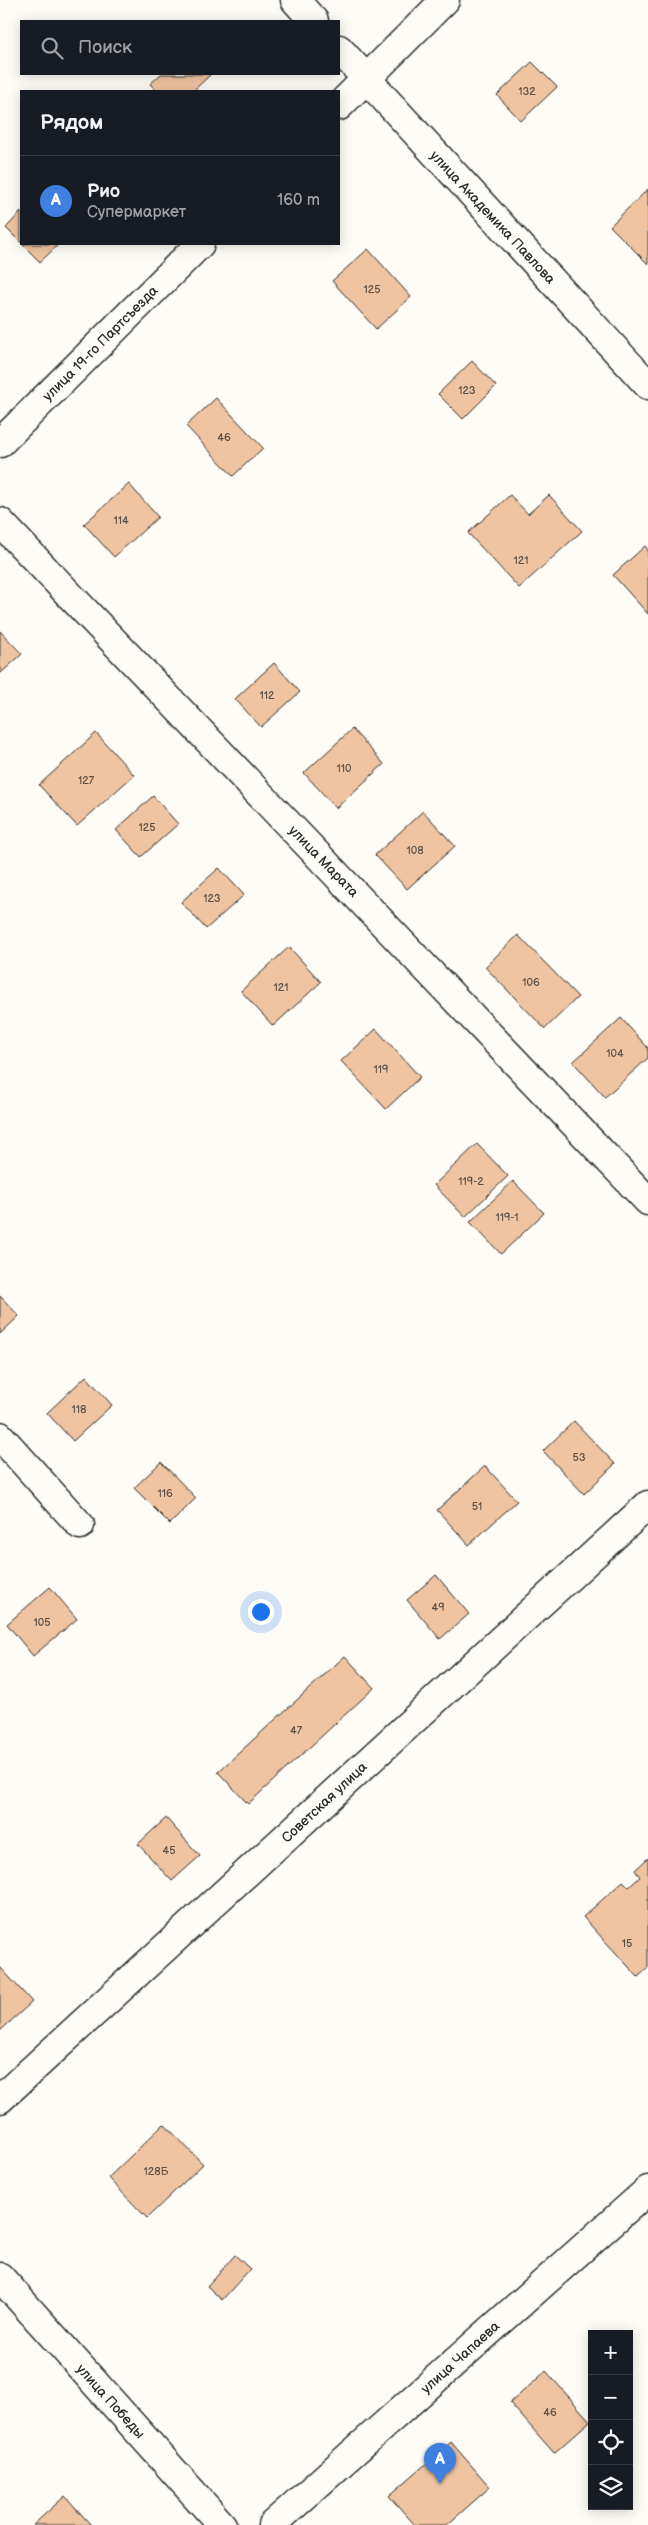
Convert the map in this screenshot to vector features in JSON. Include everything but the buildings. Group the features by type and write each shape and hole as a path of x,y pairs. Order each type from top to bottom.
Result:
{"street":[{"path":"295,0 313,20"},
{"path":"340,105 445,0"},
{"name":"улица Академика Павлова","path":"340,50 648,385"},
{"name":"улица 19-го Партсъезда","path":"0,443 199,245"},
{"name":"улица Марата","path":"0,522 648,1201"},
{"path":"0,1436 80,1525"},
{"name":"Советская улица","path":"0,2099 648,1504"},
{"name":"улица Чапаева","path":"272,2525 648,2190"},
{"name":"улица Победы","path":"0,2277 222,2525"}],"place":[{"name":"Рио","path":"440,2484"}]}
